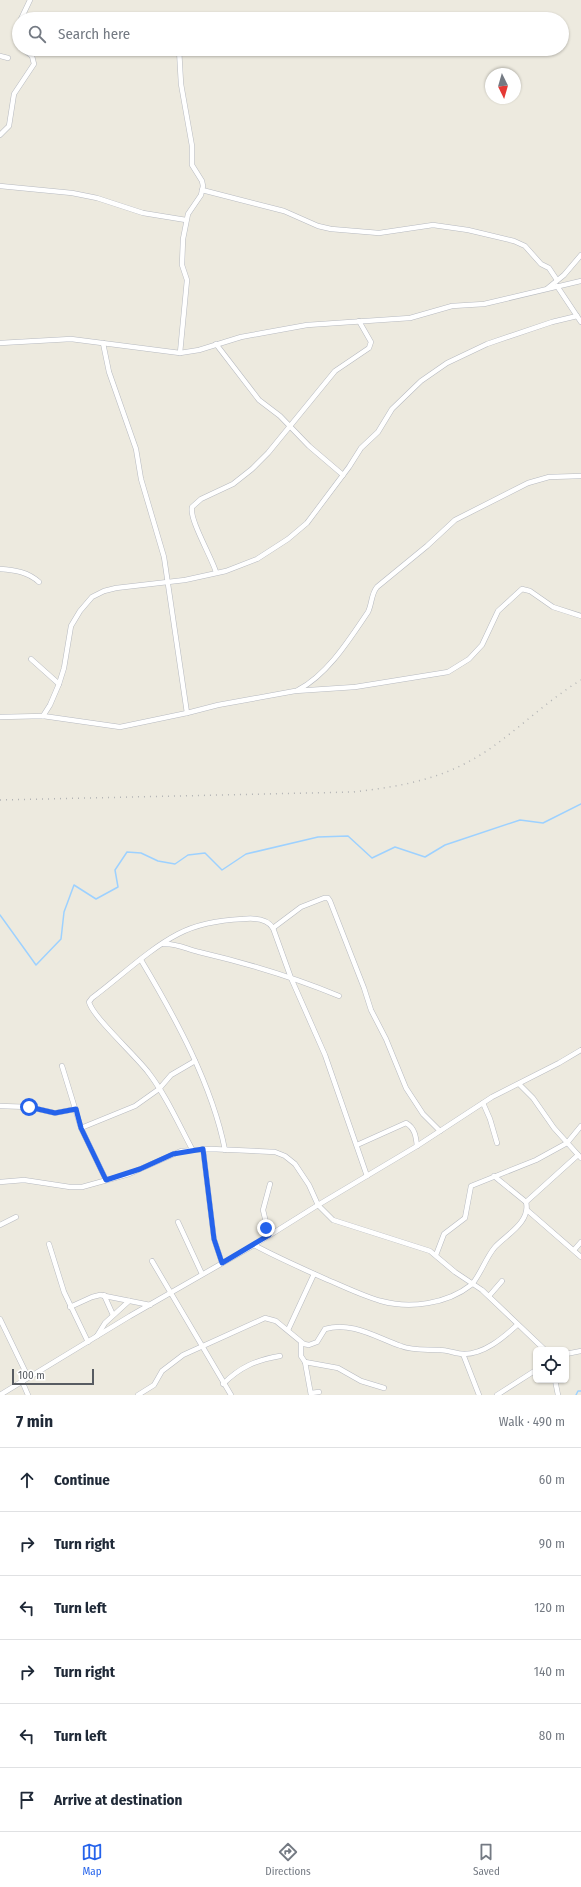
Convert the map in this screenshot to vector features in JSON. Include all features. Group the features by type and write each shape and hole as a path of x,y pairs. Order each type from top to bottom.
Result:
{"street":[{"path":"24,12 30,0"},
{"path":"0,56 8,58"},
{"path":"0,135 8,126 14,94 33,67 33,58 31,56"},
{"path":"179,56 181,84 192,146 192,164 202,181 202,190 186,220 182,261 187,280 180,353"},
{"path":"0,186 72,193 97,198 136,212 186,220"},
{"path":"202,190 278,210 331,229 379,233 433,225 468,230 514,241 525,246 541,264 549,268 557,280"},
{"path":"547,289 581,255"},
{"path":"0,343 58,339 180,353 242,337 307,325 410,318 452,306 484,304 581,281"},
{"path":"557,286 581,322"},
{"path":"43,716 60,684 71,626 80,611 92,597 104,591 116,588 185,580 234,568 257,559 292,536 307,523 361,448 378,432 397,403 420,381 434,371 487,344 552,322 576,316"},
{"path":"216,572 207,548 192,518 192,507 201,499 233,484 252,469 268,453 288,426 335,371 371,346 370,339 359,321"},
{"path":"103,343 109,372 136,449 141,479 164,557 187,713"},
{"path":"216,344 259,400 280,416 288,426 343,475"},
{"path":"295,691 311,682 330,664 368,612 372,604 374,590 427,546 449,524 528,483 549,477 581,476"},
{"path":"0,570 20,572 31,576 39,582"},
{"path":"0,717 43,716 120,726 187,713 218,705 295,691 355,687 448,672 469,659 482,645 498,611 522,589 530,591 546,604 581,616"},
{"path":"31,659 60,684"},
{"path":"273,928 301,907 324,898 328,898 364,988 371,1010 386,1039 404,1084 423,1114 440,1132"},
{"path":"192,1149 159,1089 137,1059 95,1013 89,1002 92,998 161,945 187,930 227,920 258,919 269,922 273,928 292,978 325,1056 367,1176"},
{"path":"161,945 176,944 196,951 235,960 292,978 339,996"},
{"path":"141,960 195,1060 217,1115 225,1150"},
{"path":"0,1395 28,1377 171,1294 202,1274 254,1245 440,1132 483,1103 581,1050"},
{"path":"81,1128 128,1110 159,1089 171,1075 195,1060"},
{"path":"62,1066 81,1128 106,1180"},
{"path":"254,1245 314,1274 366,1296 382,1301 402,1304 420,1304 453,1296 473,1284 492,1250 523,1219 526,1210 526,1202 579,1157 533,1098 519,1084"},
{"path":"483,1103 489,1114 497,1143"},
{"path":"0,1106 29,1107 55,1113 76,1109"},
{"path":"357,1145 406,1123 415,1133 417,1146"},
{"path":"436,1255 444,1234 465,1218 471,1186 530,1162 567,1143 581,1126"},
{"path":"0,1182 24,1180 76,1188 140,1169 173,1154 192,1149 270,1151 285,1156 298,1168 309,1185 318,1205 326,1214 340,1223 415,1246 436,1255 455,1272 489,1296 517,1325 542,1347"},
{"path":"203,1149 214,1239 222,1263"},
{"path":"494,1176 526,1202"},
{"path":"269,1235 263,1210 270,1184"},
{"path":"526,1210 581,1256"},
{"path":"0,1225 16,1217"},
{"path":"178,1222 202,1274"},
{"path":"574,1250 581,1242"},
{"path":"49,1244 62,1287 70,1307 88,1342"},
{"path":"152,1260 171,1294 203,1345 223,1384 231,1395"},
{"path":"288,1330 314,1274"},
{"path":"489,1296 502,1282"},
{"path":"70,1307 92,1297 104,1295 150,1305"},
{"path":"104,1295 113,1315"},
{"path":"96,1337 101,1328 129,1301"},
{"path":"138,1395 154,1385 162,1371 178,1358 203,1345 265,1318 276,1321 301,1343 309,1345 317,1342 322,1330 328,1328 351,1328 362,1330 406,1348 442,1350 463,1354 486,1348 502,1338 517,1325"},
{"path":"0,1319 28,1377"},
{"path":"301,1343 301,1356 305,1362 311,1394 319,1392"},
{"path":"569,1353 581,1351"},
{"path":"463,1354 479,1395"},
{"path":"223,1384 245,1366 260,1360 280,1356"},
{"path":"305,1362 336,1367 361,1381 384,1388"},
{"path":"497,1395 533,1372"},
{"path":"22,1381 28,1395"},
{"path":"556,1383 558,1395"}],"waterway":[{"path":"0,915 36,965 61,939 64,912 74,885 96,899 118,887 115,870 127,852 141,853 158,861 175,864 188,855 205,853 222,870 246,854 318,837 348,836 372,858 395,847 425,857 445,845 520,820 543,823 581,804"},
{"path":"576,1395 578,1391 581,1391"}],"railway":[{"path":"0,800 353,792 407,784 424,780 456,768 472,760 488,750 557,696 581,680"}],"route":[{"path":"29,1107 55,1113 76,1109 81,1128 106,1180 129,1174 181,1151 203,1149 214,1239 218,1255 222,1263 269,1235 266,1228"}]}
